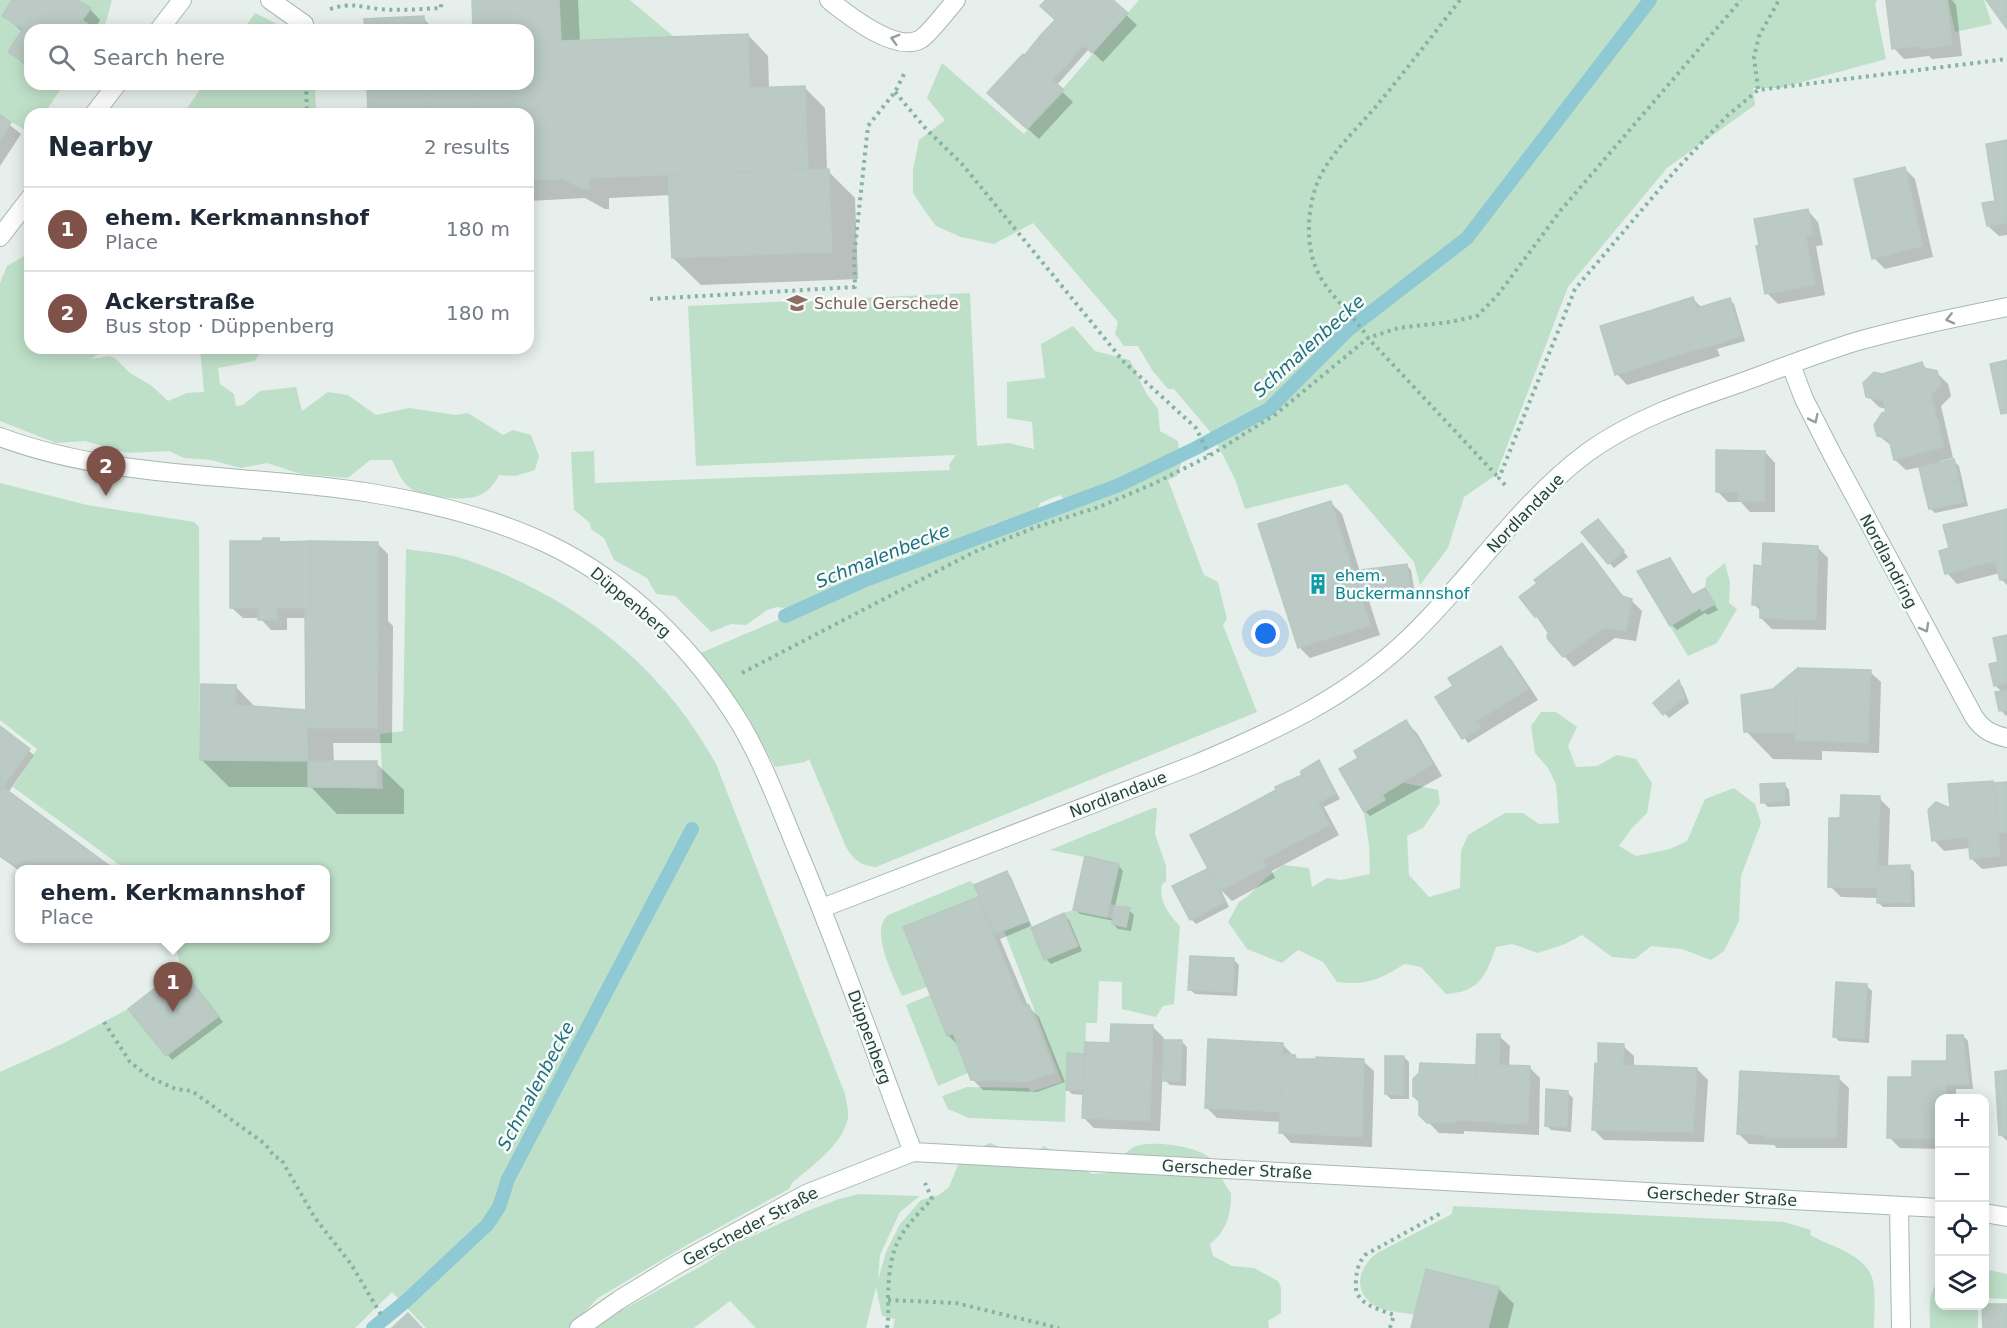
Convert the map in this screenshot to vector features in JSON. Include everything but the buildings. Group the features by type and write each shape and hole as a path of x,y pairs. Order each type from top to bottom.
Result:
{"street":[{"path":"164,24 182,0"},
{"path":"270,0 304,24"},
{"path":"829,0 853,18 891,39 907,42 921,39 956,0"},
{"path":"99,108 112,90"},
{"path":"0,237 24,206"},
{"name":"Nordlandaue","path":"822,908 1196,764 1250,741 1347,690 1382,663 1409,638 1526,507 1588,452 1638,422 1685,402 1885,333 2007,307"},
{"name":"Nordlandring","path":"1791,365 1804,399 1822,435 1974,717 1988,732 2007,738"},
{"name":"Düppenberg","path":"0,437 55,455 96,463 175,473 295,483 416,500 463,512 550,545 591,568 616,586 672,636 716,687 760,761 822,908 912,1152"},
{"name":"Gerscheder Straße","path":"579,1328 676,1265 806,1194 912,1152 1935,1208"},
{"path":"1899,1206 1901,1328"},
{"path":"1989,1214 2007,1217"}],"path":[{"path":"304,24 317,12 344,5 362,5 380,9 441,8 441,0"},
{"path":"1460,0 1378,104 1336,152 1319,180 1309,226 1312,256 1323,283 1368,338 1526,507"},
{"path":"716,687 974,552 1099,507 1155,483 1276,414 1368,338 1398,328 1450,322 1477,316 1497,296 1561,210 1741,0"},
{"path":"1758,90 1754,57 1759,36 1779,0"},
{"path":"1499,478 1575,289 1674,172 1727,116 1758,90 2007,59"},
{"path":"306,90 307,108"},
{"path":"650,298 855,287 854,257 868,126 895,92 926,129 962,164 1124,362 1196,428 1208,454"},
{"path":"104,1022 130,1062 149,1077 176,1089 192,1091 265,1144 275,1157 281,1159 315,1218 351,1264 383,1318"},
{"path":"887,1328 889,1268 894,1247 908,1223 932,1199"},
{"path":"1390,1328 1394,1315 1365,1304 1358,1296 1355,1288 1357,1265 1365,1255 1437,1217"},
{"path":"888,1300 956,1303 1059,1328"}],"green space":[{"path":"0,0 112,0 105,24 24,24 24,90 60,90 48,108 24,108 24,129 0,115"},
{"path":"559,0 630,0 674,37 561,41"},
{"path":"1139,0 1877,0 1875,4 1886,59 1780,88 1753,88 1755,105 1667,168 1568,287 1496,475 1464,497 1448,548 1420,585 1414,562 1347,484 1245,509 1235,479 1212,434 1174,389 1168,389 1152,370 1138,346 1124,346 1115,334 1118,322 1033,223 994,244 961,237 936,226 913,193 913,170 919,140 945,120 927,98 942,63 1024,134"},
{"path":"1948,0 1984,0 1992,24 1955,32"},
{"path":"255,13 277,24 247,24"},
{"path":"200,90 315,90 316,108 187,108"},
{"path":"24,256 24,354 99,354 91,359 110,356 130,373 152,386 168,401 187,393 204,392 201,354 259,354 255,361 218,368 220,384 234,394 236,406 243,405 260,391 296,387 302,411 328,392 348,395 376,415 409,408 456,415 468,413 503,435 513,430 531,435 539,456 535,470 515,476 499,475 489,489 474,497 445,498 424,494 410,488 402,479 392,460 370,460 348,478 301,474 267,463 241,468 211,460 184,458 169,451 128,453 85,441 56,443 0,421 0,283 7,266"},
{"path":"970,293 977,446 1009,443 1034,449 1032,422 1007,418 1007,382 1045,378 1041,344 1073,326 1095,351 1130,360 1146,393 1158,409 1160,431 1178,441 1181,464 1177,476 1168,480 1204,575 1218,582 1227,619 1223,625 1257,712 876,867 858,861 846,847 809,759 805,762 775,767 749,719 691,657 778,620 791,609 777,607 767,610 746,625 731,624 711,632 675,596 656,594 647,578 614,560 604,538 591,529 590,523 574,510 571,452 594,451 595,483 950,470 949,465 956,455 696,466 688,306","holes":["1060,495 1071,506 1034,521 1040,503","994,523 1014,529 977,543","920,555 934,560 893,572 904,556"]},
{"path":"0,483 87,505 194,522 199,527 200,760 308,761 308,787 383,789 380,734 403,731 406,549 461,558 539,591 575,612 608,636 640,664 668,694 694,728 716,764 845,1094 848,1118 845,1128 833,1145 793,1182 789,1189 687,1245 598,1298 569,1328 426,1328 392,1292 355,1328 0,1328 0,1072 64,1043 128,1009 166,1056 219,1016 181,968 174,943 330,943 330,865 120,865 13,787 37,749 0,720"},
{"path":"1725,563 1730,582 1729,603 1737,609 1717,643 1688,656 1670,626 1700,608 1702,611 1714,604 1705,588 1706,578"},
{"path":"1541,712 1556,712 1577,727 1568,746 1576,767 1597,766 1617,755 1636,759 1652,783 1647,813 1619,846 1636,856 1670,849 1687,841 1705,799 1734,788 1755,804 1761,823 1741,876 1739,921 1724,951 1711,960 1682,949 1651,946 1635,959 1612,957 1582,935 1565,944 1538,953 1512,944 1496,947 1489,966 1474,986 1457,993 1446,994 1421,967 1405,964 1373,980 1357,983 1337,982 1323,962 1298,950 1282,963 1247,949 1228,922 1239,902 1283,865 1309,868 1312,887 1327,878 1341,880 1370,874 1364,812 1371,797 1395,781 1438,790 1440,803 1423,828 1407,836 1409,875 1429,897 1460,888 1461,851 1468,835 1505,813 1523,813 1539,824 1559,823 1556,784 1548,768 1535,753 1531,726"},
{"path":"1157,808 1155,834 1166,866 1166,882 1163,883 1161,895 1168,912 1180,926 1174,1004 1163,1006 1156,1017 1122,1009 1122,982 1099,981 1097,1023 1086,1023 1085,1054 1067,1054 1065,1122 969,1118 948,1109 942,1096 967,1087 1028,1088 1031,1092 1062,1082 1004,931 1028,921 1044,960 1078,946 1064,913 1073,910 1107,917 1113,919 1112,924 1126,927 1129,908 1110,904 1119,864 1050,850"},
{"path":"970,881 978,897 903,927 927,987 902,996 882,943 883,922 888,915"},
{"path":"930,995 947,1036 953,1033 968,1073 938,1086 906,1005"},
{"path":"990,1143 1027,1158 1044,1146 1092,1174 1107,1173 1127,1152 1142,1145 1175,1145 1198,1151 1207,1156 1216,1165 1231,1193 1227,1222 1210,1244 1213,1256 1232,1266 1254,1268 1278,1281 1281,1288 1281,1313 1268,1321 1269,1328 893,1328 895,1319 882,1316 876,1287 866,1328 756,1328 730,1301 694,1328 595,1328 603,1321 705,1264 733,1245 807,1211 859,1194 920,1196 900,1212 880,1255 878,1280 886,1252 900,1224 921,1200 939,1195 949,1187 962,1155"},
{"path":"1453,1206 1784,1222 1811,1230 1810,1235 1847,1252 1864,1264 1873,1281 1874,1328 1488,1328 1498,1287 1426,1269 1414,1315 1381,1309 1369,1302 1361,1288 1360,1281 1361,1274 1370,1259 1377,1253 1452,1214"},
{"path":"1989,1270 2007,1274 2007,1299 1989,1298"},
{"path":"1935,1285 1935,1310 1978,1310 1978,1328 1930,1328"}],"waterway":[{"name":"Schmalenbecke","path":"785,616 863,581 1119,485 1269,409 1348,330 1467,238 1650,0"},
{"name":"Schmalenbecke","path":"373,1328 406,1301 487,1225 499,1207 508,1179 692,829"}],"place":[{"name":"Schule Gerschede","path":"797,303"},
{"name":"Ackerstraße","path":"106,496"},
{"name":"ehem. Buckermannshof","path":"1318,584"},
{"name":"ehem. Kerkmannshof","path":"173,1012"}]}
